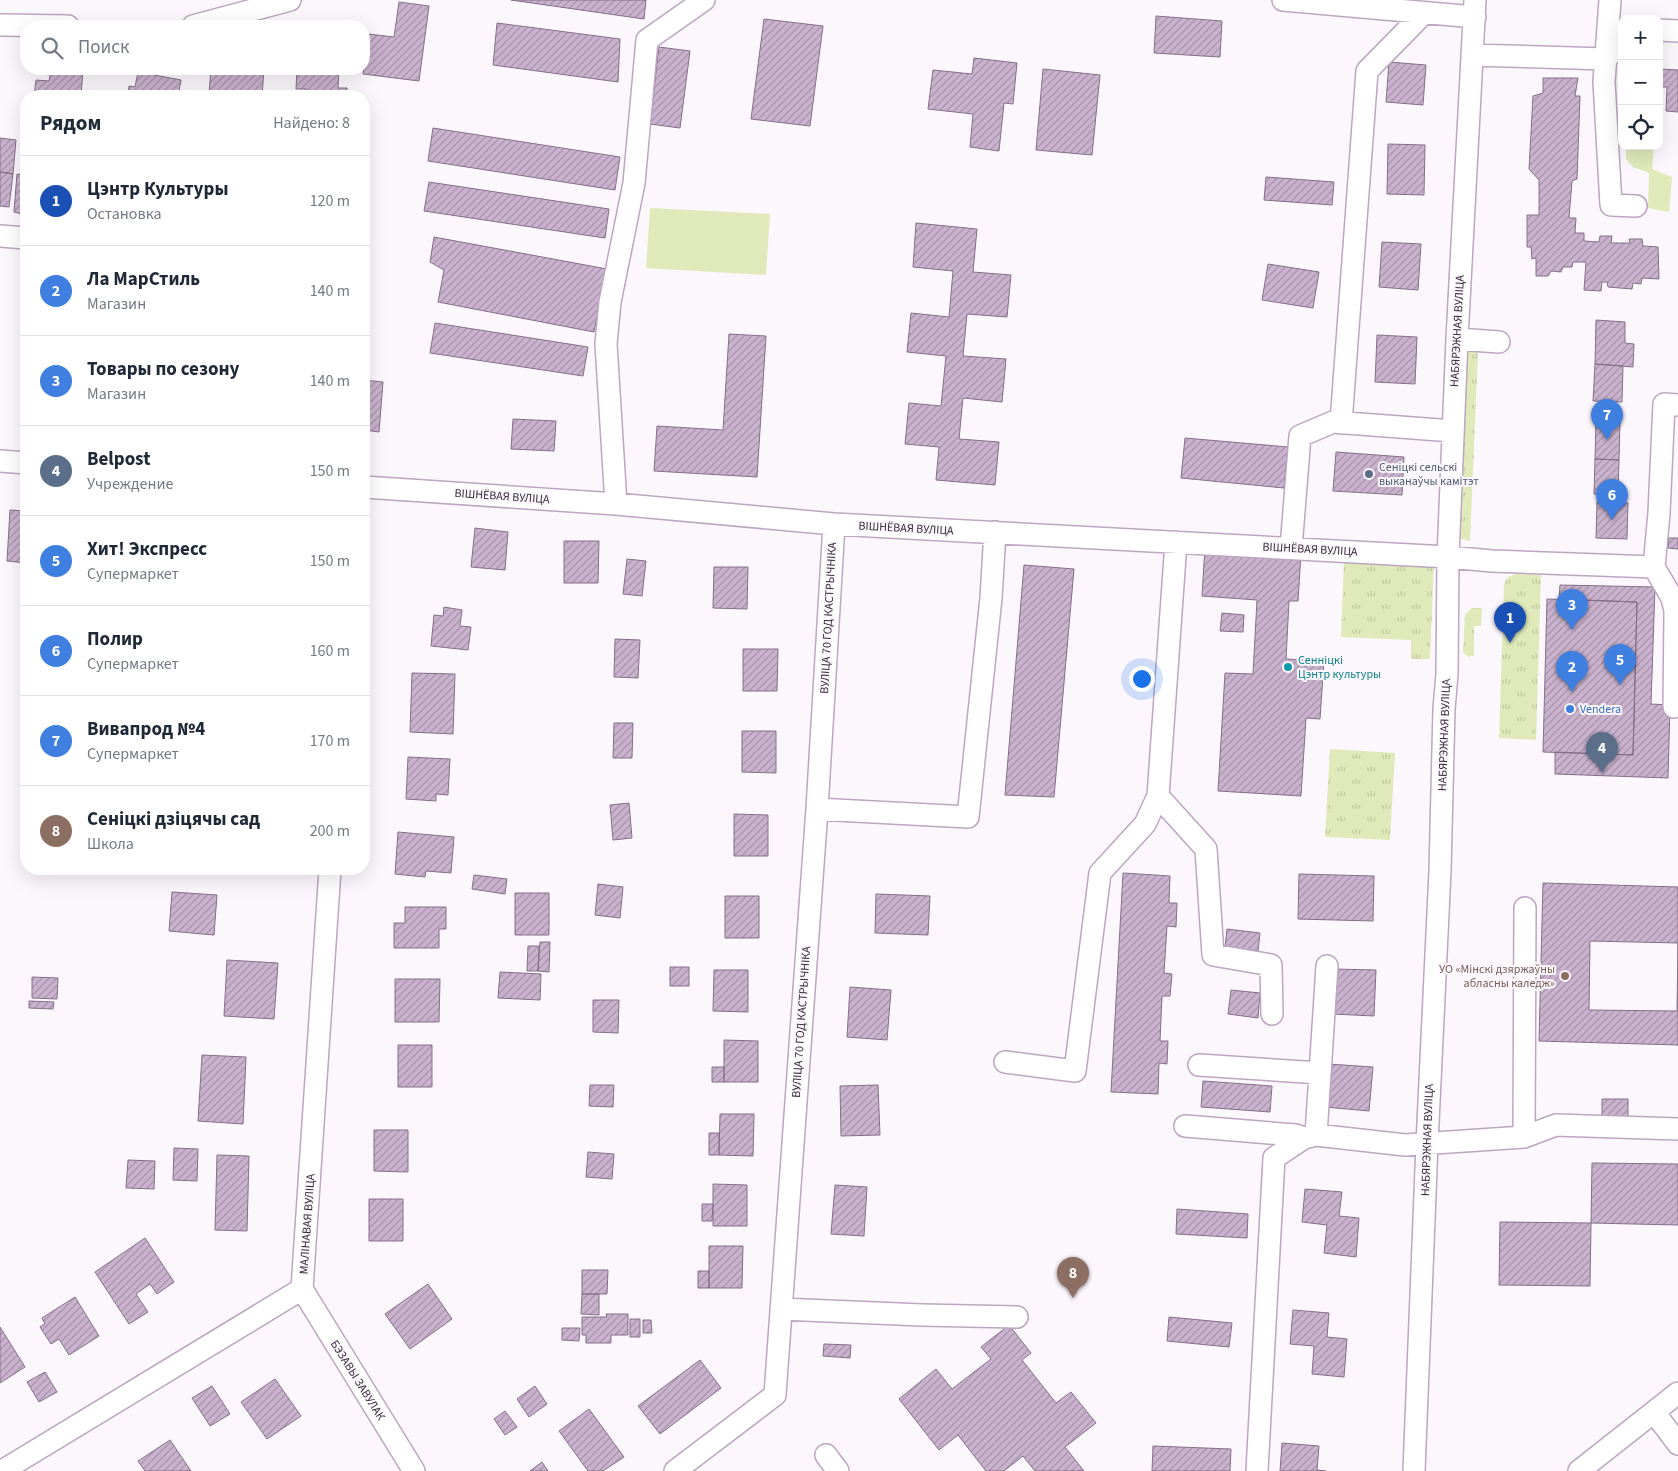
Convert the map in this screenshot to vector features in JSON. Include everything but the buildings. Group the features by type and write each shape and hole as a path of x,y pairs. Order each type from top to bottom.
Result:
{"street":[{"path":"215,20 290,0"},
{"path":"616,504 606,344 610,302 634,183 647,40 704,0"},
{"path":"1283,0 1424,13 1475,9"},
{"path":"1610,0 1604,82 1610,206 1636,206"},
{"name":"НАБЯРЭЖНАЯ ВУЛІЦА","path":"1414,1471 1440,871 1456,339 1475,9"},
{"path":"1341,423 1366,71 1424,13"},
{"path":"0,25 20,25"},
{"path":"1663,30 1678,31"},
{"path":"1472,55 1606,59 1618,47"},
{"path":"0,236 20,238"},
{"path":"1456,339 1499,342"},
{"path":"1674,707 1675,611 1672,598 1654,566 1659,512 1664,404 1678,405"},
{"path":"1292,548 1300,436 1333,422 1453,431"},
{"path":"0,461 20,463"},
{"name":"ВІШНЁВАЯ ВУЛІЦА","path":"370,488 616,504 834,524 1448,557 1492,562 1654,566"},
{"name":"ВУЛІЦА 70 ГОД КАСТРЫЧНІКА","path":"675,1471 775,1395 817,809 834,524"},
{"path":"817,809 968,817 992,598 995,532"},
{"path":"1005,1062 1075,1071 1100,873 1145,824 1158,796 1176,542"},
{"path":"1158,796 1206,849 1213,955 1272,965 1272,1014"},
{"name":"МАЛІНАВАЯ ВУЛІЦА","path":"2,1471 302,1289 330,875"},
{"path":"1524,1137 1525,908"},
{"path":"1310,1137 1320,1074 1327,966"},
{"path":"1199,1065 1320,1074"},
{"path":"1186,1126 1405,1145 1524,1137 1556,1125 1678,1129"},
{"path":"1257,1471 1274,1158 1310,1137"},
{"name":"БЭЗАВЫ ЗАВУЛАК","path":"302,1289 414,1471"},
{"path":"781,1309 1017,1317"},
{"path":"1580,1471 1678,1393"},
{"path":"1654,1412 1678,1444"}],"green space":[{"path":"1626,150 1654,150 1652,169 1672,177 1669,212 1648,208 1649,173 1633,167 1626,159"},
{"path":"650,208 770,214 766,275 646,268"},
{"path":"1463,352 1478,352 1470,541 1457,538"},
{"path":"1344,560 1434,563 1430,659 1411,659 1411,640 1341,637"},
{"path":"1516,574 1541,575 1536,740 1499,738 1504,585 1508,578"},
{"path":"1472,608 1482,608 1481,626 1474,626 1474,655 1469,657 1463,653 1465,614"},
{"path":"1330,749 1395,753 1390,840 1325,837"}],"place":[{"name":"Вивапрод №4","path":"1607,440"},
{"name":"Сеніцкі сельскі выканаўчы камітэт","path":"1369,474"},
{"name":"Полир","path":"1612,520"},
{"name":"Товары по сезону","path":"1572,630"},
{"name":"Цэнтр Культуры","path":"1510,643"},
{"name":"Сенніцкі Цэнтр культуры","path":"1288,667"},
{"name":"Хит! Экспресс","path":"1620,685"},
{"name":"Ла МарСтиль","path":"1572,692"},
{"name":"Vendera","path":"1570,709"},
{"name":"Belpost","path":"1602,773"},
{"name":"УО «Мінскі дзяржаўны абласны каледж»","path":"1565,976"},
{"name":"Сеніцкі дзіцячы сад","path":"1073,1298"}]}
